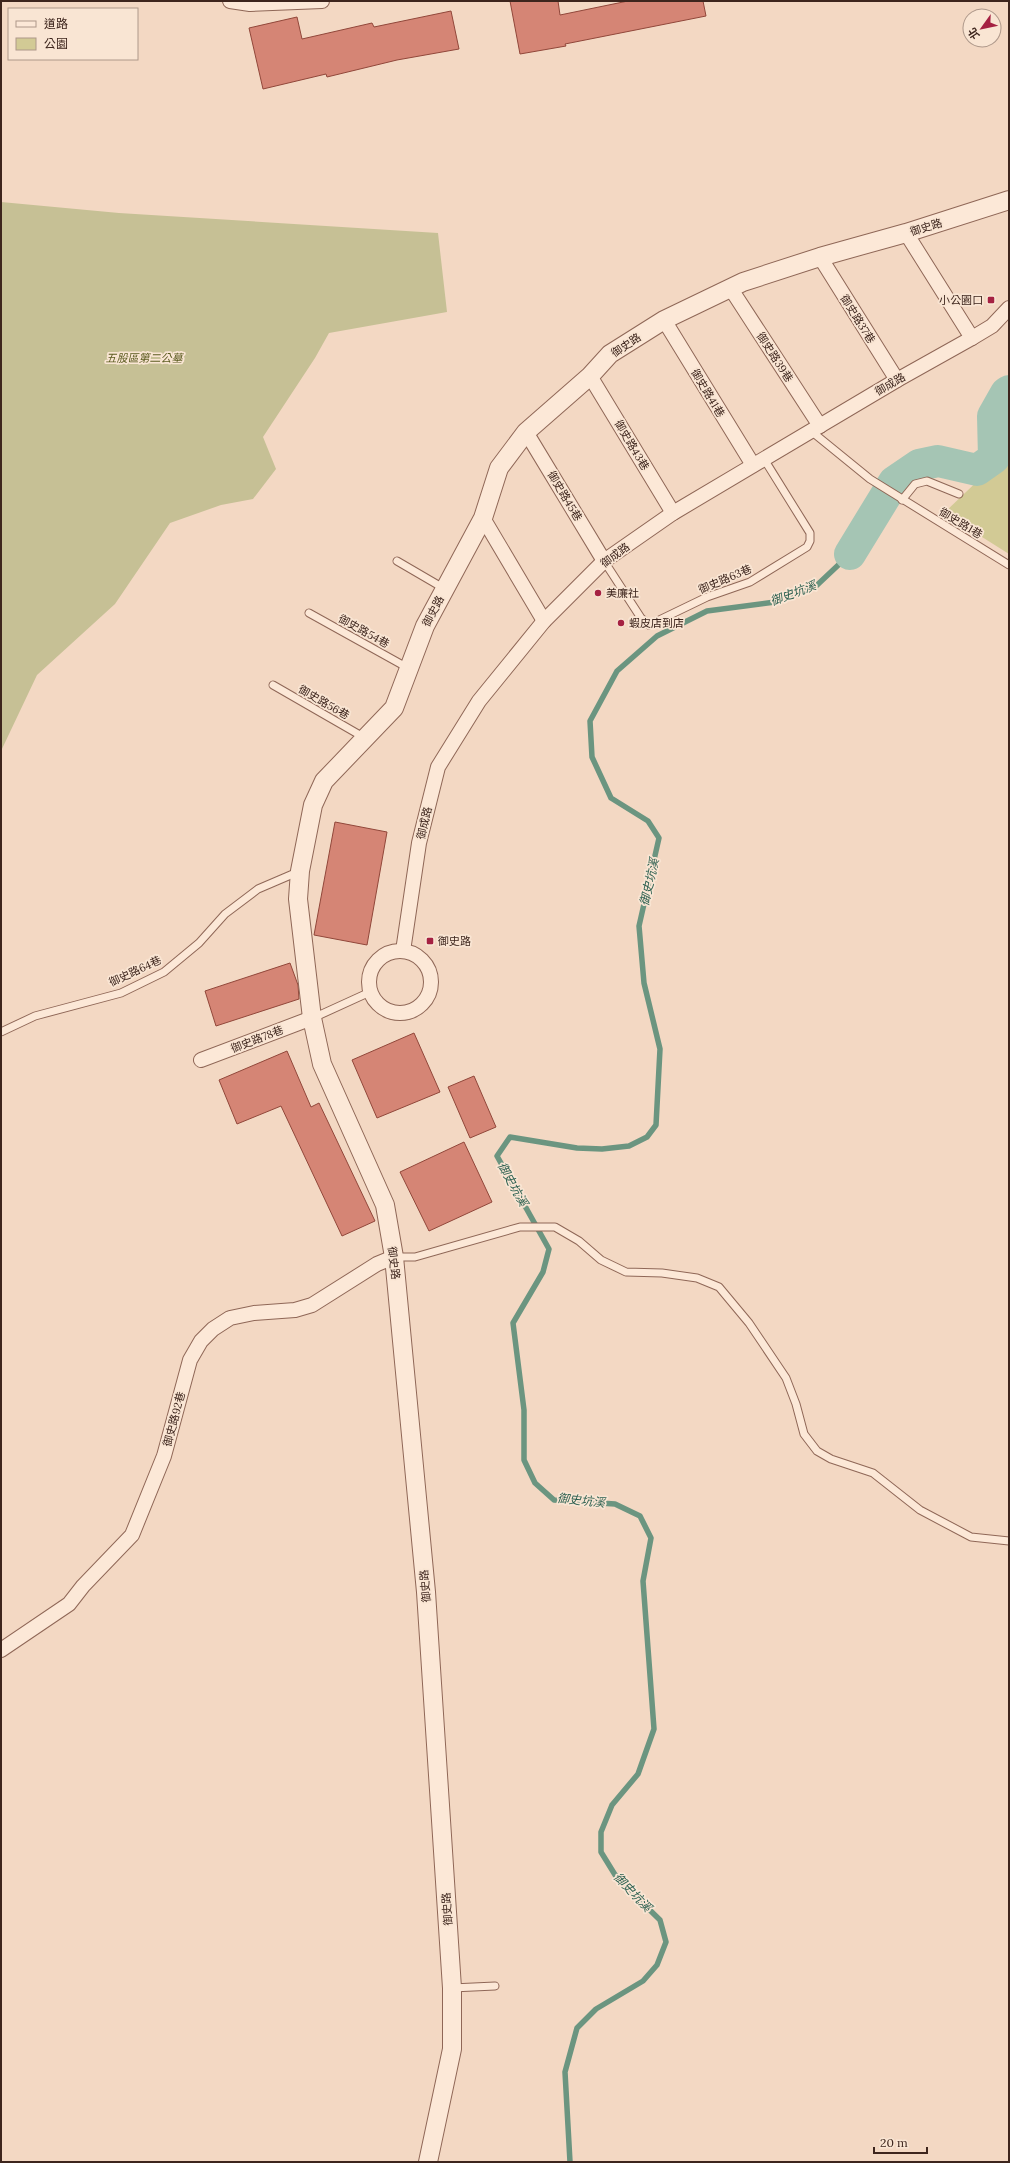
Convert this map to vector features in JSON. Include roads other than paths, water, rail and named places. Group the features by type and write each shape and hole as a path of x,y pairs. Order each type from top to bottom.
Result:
{"street":[{"path":"230,1 250,4 322,1"},
{"name":"御史路","path":"428,2162 452,2049 452,1988 426,1592 394,1257 385,1205 322,1064 312,1018 298,899 300,871 313,805 324,781 394,708 425,626 483,518 499,468 526,432 590,376 610,354 664,320 731,289 820,257 906,233 1009,200"},
{"path":"906,233 972,338"},
{"name":"御史路37巷","path":"820,257 897,380"},
{"name":"御史路39巷","path":"731,289 815,428"},
{"name":"御成路","path":"403,951 419,843 438,766 479,701 544,621 604,561 673,513 815,428 992,326 1009,308"},
{"name":"御史路41巷","path":"664,320 758,462"},
{"name":"御史路43巷","path":"590,376 673,513"},
{"name":"御史路45巷","path":"526,432 604,561"},
{"path":"483,518 544,621"},
{"path":"403,951 419,958 429,972 430,990 426,998 413,1010 396,1012 380,1005 370,992 370,974 376,963 386,954 403,951"},
{"name":"御史路78巷","path":"201,1060 312,1018"},
{"name":"御史路92巷","path":"1,1650 69,1604 83,1586 132,1534 164,1456 190,1360 201,1341 213,1329 230,1318 254,1313 295,1310 312,1305 377,1264 394,1257"}],"lane":[{"name":"御史路1巷","path":"815,428 870,479 1009,565"},
{"name":"御史路63巷","path":"604,561 641,618 649,625 707,597 750,582 807,547 810,541 810,533 758,462"},
{"path":"902,500 915,484 927,481 959,494"},
{"path":"397,561 445,588"},
{"name":"御史路54巷","path":"309,613 409,668"},
{"name":"御史路56巷","path":"273,685 365,738"},
{"name":"御史路64巷","path":"1,1032 35,1016 121,993 164,972 199,943 225,914 258,889 300,871"},
{"path":"312,1018 370,992"},
{"path":"394,1257 415,1257 520,1227 555,1227 579,1241 601,1260 626,1272 662,1273 697,1278 720,1287 749,1323 786,1378 796,1404 804,1434 817,1451 831,1459 873,1473 920,1510 971,1537 1009,1541"},
{"path":"452,1988 495,1986"}],"waterway":[{"name":"御史坑溪","path":"850,554 894,482 919,465 938,461 977,470 994,458 993,416 1006,393 1009,391"},
{"name":"御史坑溪","path":"570,2162 565,2072 577,2028 596,2009 643,1981 657,1965 666,1942 660,1920 617,1878 601,1852 601,1832 612,1805 638,1774 654,1729 643,1581 651,1538 640,1516 615,1504 554,1500 535,1483 524,1460 524,1410 513,1323 543,1272 549,1249 497,1156 510,1137 577,1148 602,1149 629,1146 647,1137 656,1125 660,1049 644,983 639,926 659,838 648,821 611,798 592,757 590,721 617,671 657,636 707,611 775,602 815,587 850,554"}],"place":[{"name":"小公園口","path":"991,300"},
{"name":"美廉社","path":"598,593"},
{"name":"蝦皮店到店","path":"621,623"},
{"name":"御史路","path":"430,941"}],"park label":[{"name":"五股區第二公墓","path":"144,358"}]}
